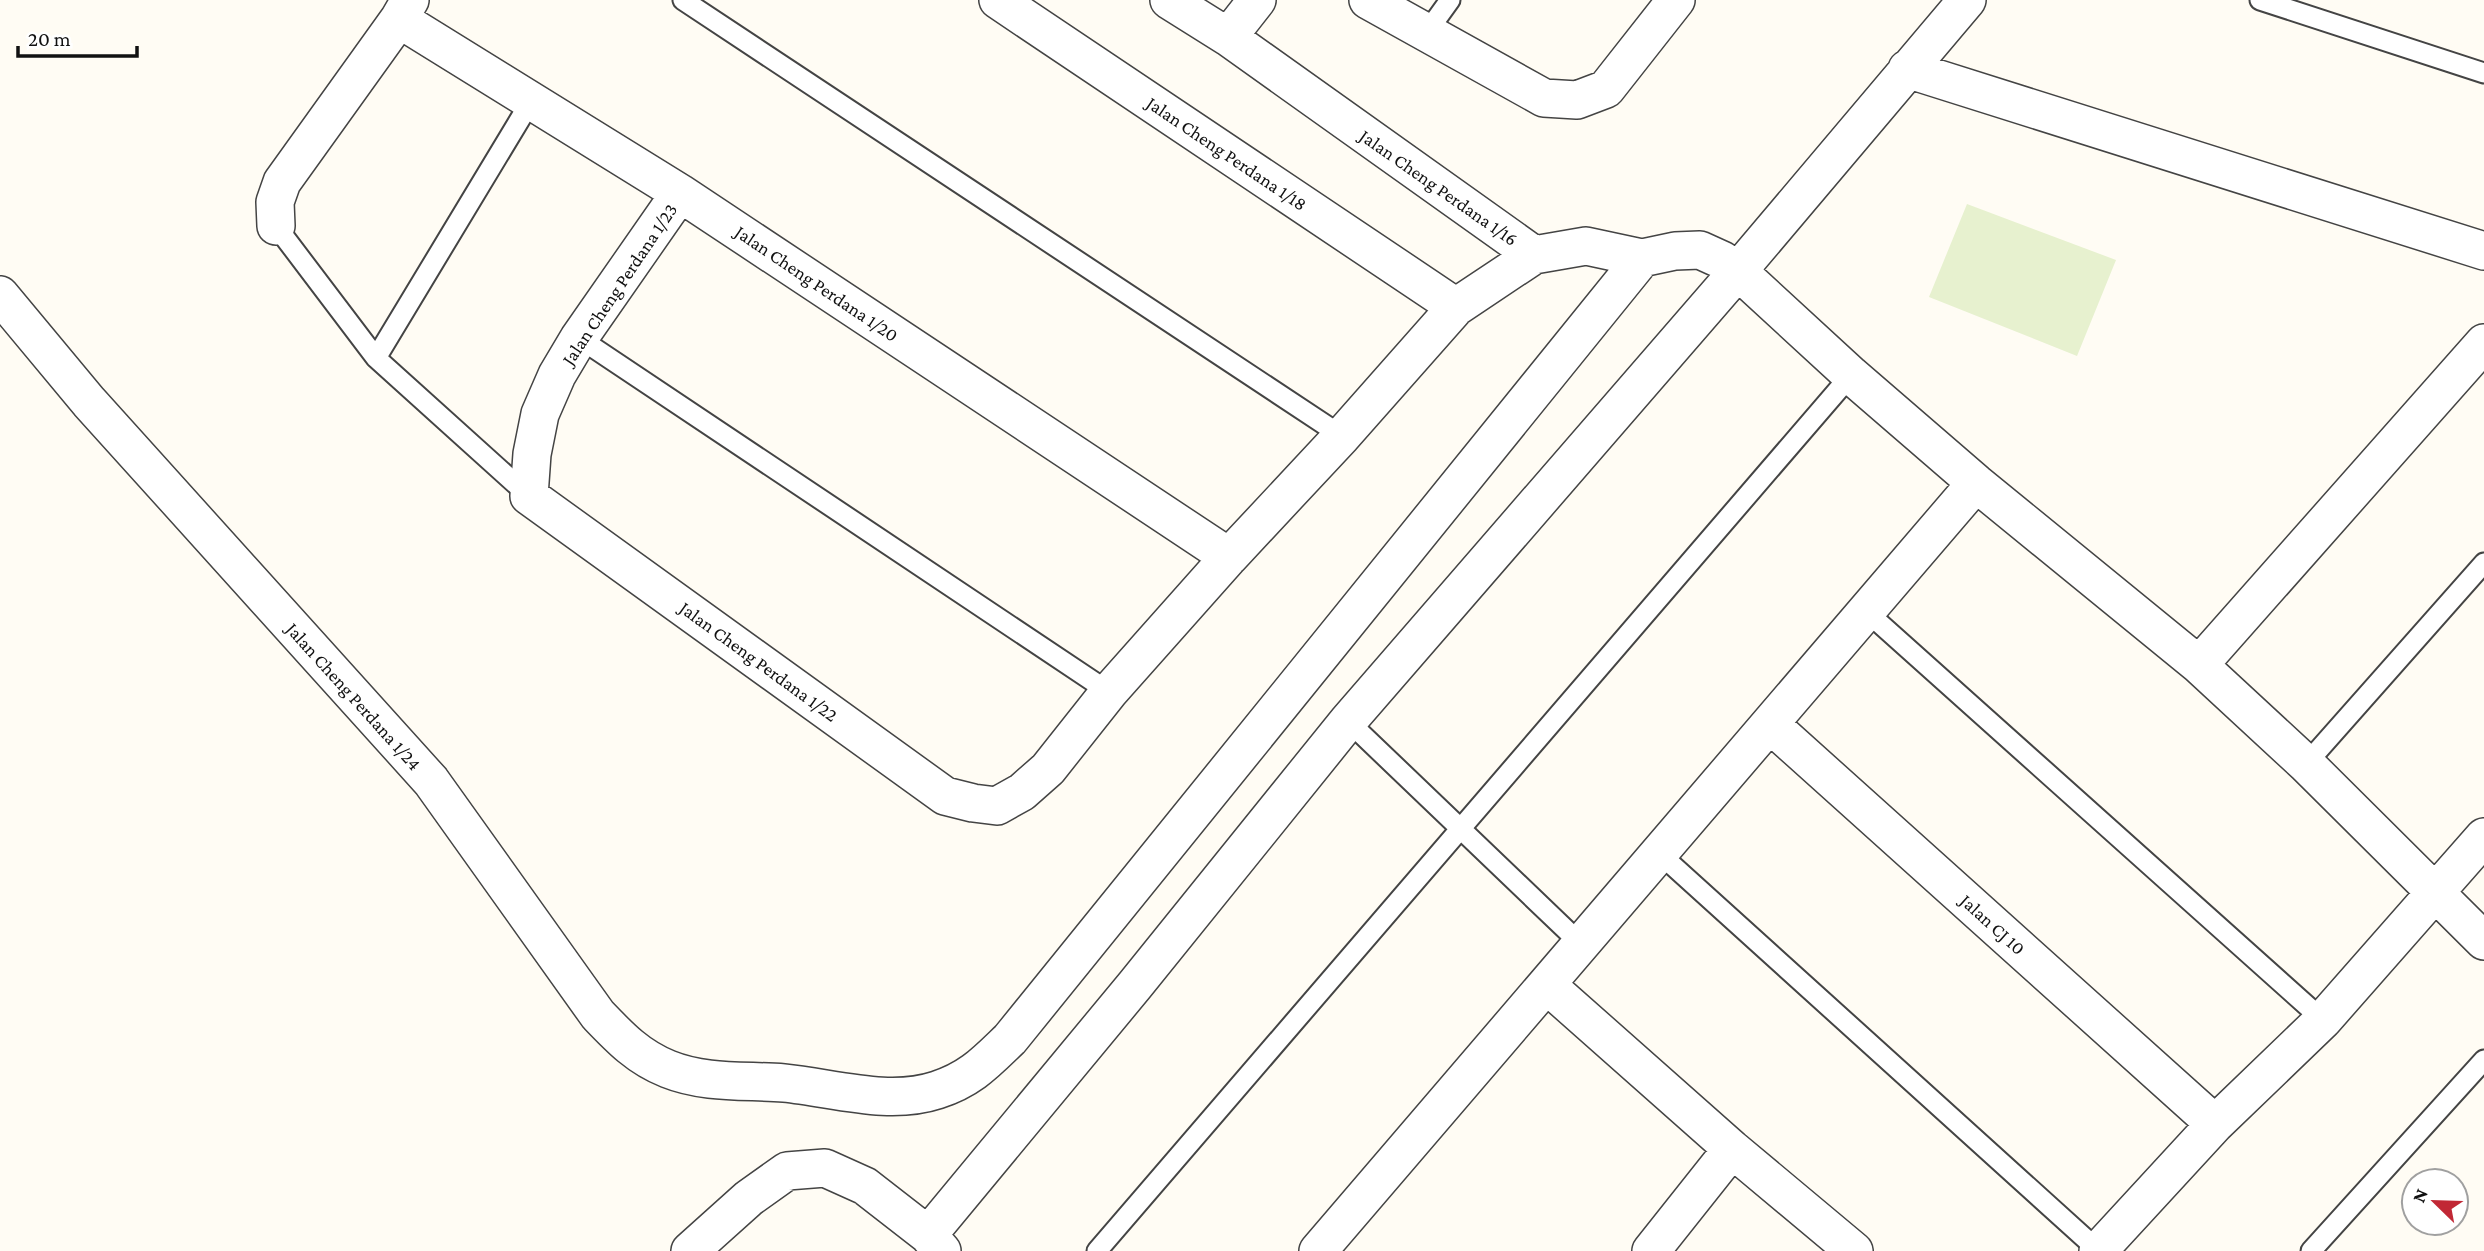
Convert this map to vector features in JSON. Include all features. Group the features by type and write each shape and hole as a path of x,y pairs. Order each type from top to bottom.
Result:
{"street":[{"name":"Jalan Cheng Perdana 1/18","path":"998,0 1457,307"},
{"name":"Jalan Cheng Perdana 1/16","path":"1169,0 1228,37 1534,255 1586,246 1642,258 1675,251 1700,250 1738,271 1851,375 1976,484 2199,665 2306,764 2484,941"},
{"path":"1228,37 1257,0"},
{"path":"1368,0 1544,98 1577,100 1606,89 1676,0"},
{"path":"690,1251 749,1198 788,1171 825,1168 865,1186 935,1243 1135,985 1348,721 1738,271 1967,0"},
{"path":"276,226 275,202 282,182 404,9"},
{"name":"Jalan Cheng Perdana 1/20","path":"404,9 531,101 680,193 1228,556"},
{"path":"1908,69 2484,251"},
{"name":"Jalan Cheng Perdana 1/23","path":"529,496 532,454 540,414 557,375 579,338 680,193"},
{"path":"1109,692 1228,556 1342,436 1457,307 1534,255"},
{"name":"Jalan Cheng Perdana 1/24","path":"0,295 96,410 431,781 598,1015 629,1049 669,1070 710,1079 785,1083 892,1096 936,1091 973,1074 1010,1038 1642,258"},
{"path":"2199,665 2479,360"},
{"path":"1318,1251 1976,484"},
{"name":"Jalan Cheng Perdana 1/22","path":"529,496 945,796 997,806 1023,792 1048,769 1109,692"},
{"name":"Jalan CJ 10","path":"1771,725 2215,1124"},
{"path":"2098,1251 2215,1124 2323,1020 2484,838"},
{"path":"1548,986 1850,1250"},
{"path":"1651,1251 1732,1149"}],"lane":[{"path":"683,0 1342,436"},
{"path":"1427,32 1450,0"},
{"path":"2260,0 2484,73"},
{"path":"376,358 531,101"},
{"path":"276,226 376,358 529,496"},
{"path":"579,338 1109,692"},
{"path":"1097,1251 1851,375"},
{"path":"2306,764 2484,563"},
{"path":"1867,612 2323,1020"},
{"path":"1348,721 1583,945"},
{"path":"1660,854 2098,1251"},
{"path":"2311,1251 2484,1060"}],"green space":[{"path":"1967,204 2116,260 2077,356 1929,297"}]}
